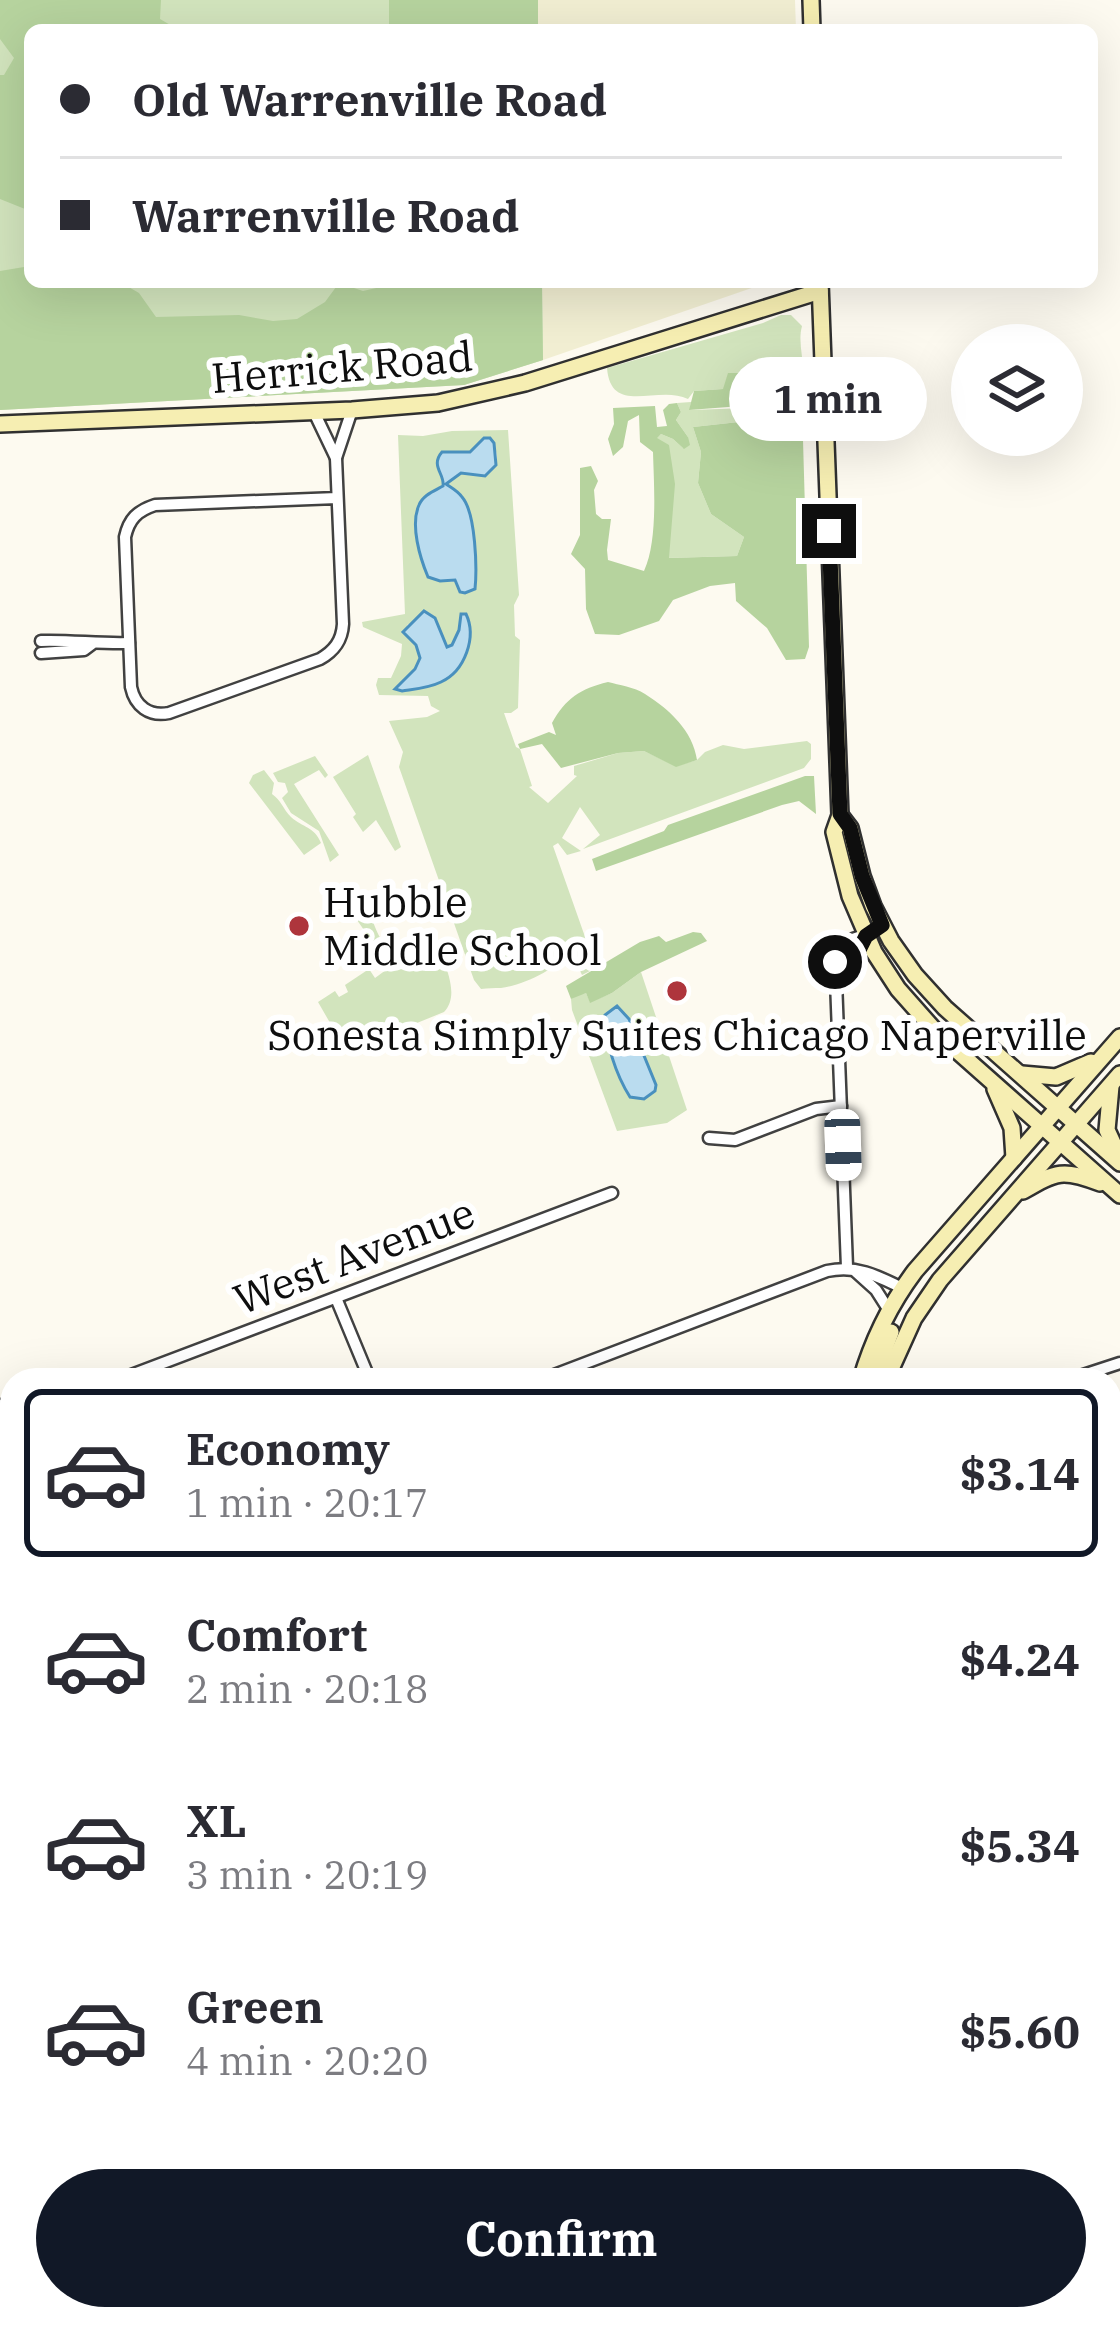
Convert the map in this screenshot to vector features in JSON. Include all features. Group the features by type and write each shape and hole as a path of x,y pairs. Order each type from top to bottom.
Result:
{"main road":[{"name":"Herrick Road","path":"0,424 438,403 484,394 814,288"},
{"path":"820,288 840,814 834,832 850,896 881,965 925,1022 1115,1191"},
{"path":"840,814 850,828 862,876 882,925 930,992 1120,1160"},
{"path":"865,1368 902,1288 926,1256 1120,1037"},
{"path":"1019,1073 1065,1076 1104,1055"},
{"path":"891,1368 927,1297 1116,1079"},
{"path":"1116,1079 1107,1130 1120,1160"},
{"path":"991,1082 1010,1118 1014,1158"},
{"path":"1010,1199 1054,1173 1075,1174 1115,1191"},
{"path":"877,1368 902,1308 902,1288"}],"street":[{"path":"337,498 154,505 139,512 125,537 133,695 143,708 161,715 332,651 343,631 336,458 352,410"},
{"path":"314,412 336,458"},
{"path":"41,647 86,640 129,643"},
{"path":"882,925 866,936 854,937 838,950 835,962 850,1268 876,1290 890,1312"},
{"path":"709,1138 735,1140 816,1109 841,1106"},
{"name":"West Avenue","path":"150,1368 612,1193"},
{"path":"572,1368 810,1276 850,1268 902,1288"},
{"path":"336,1298 365,1368"}],"shaded area":[{"path":"538,0 795,0 796,24 538,24"},
{"path":"542,288 752,288 543,360"}],"green space":[{"path":"0,0 538,0 538,24 24,24 24,288 542,288 543,360 464,385 0,410"},
{"path":"0,0 161,0 160,19 169,24 24,24 24,209 0,199 0,75 14,58 0,39"},
{"path":"389,0 538,0 538,24 389,24"},
{"path":"24,267 24,288 130,288 156,317 239,315 273,321 297,319 325,302 335,288 542,288 543,360 464,385 0,410 0,271"},
{"path":"791,315 802,326 799,392 792,393 783,373 723,389 694,391 688,399 626,395 610,383 607,368"},
{"path":"728,373 783,373 791,391 767,393 768,404 689,410 694,391 723,389"},
{"path":"691,402 690,410 749,408 748,421 693,427 701,452 698,483 711,514 744,537 737,556 667,558 656,438 661,434 683,448 688,437 676,420 681,412 677,403"},
{"path":"677,403 681,412 676,420 690,445 684,449 661,434 657,438 669,445 675,484 669,558 737,556 744,537 711,514 698,483 701,452 693,427 766,419 792,409 803,440 809,647 805,659 786,660 767,628 736,601 735,583 710,586 673,600 659,621 619,635 595,634 586,609 585,569 571,554 580,535 580,468 591,466 598,481 596,514 611,519 608,560 644,571 653,529 653,452 640,442 639,415 628,421 623,447 613,456 608,439 613,408 655,406 657,427 667,426 663,410"},
{"path":"508,430 519,595 514,605 515,636 520,640 518,708 504,713 520,749 529,787 548,803 577,776 574,766 618,753 644,751 676,766 723,745 744,749 811,744 811,759 804,768 583,849 600,835 580,807 562,838 581,851 567,855 558,843 553,846 596,968 582,975 570,950 549,970 520,983 481,989 474,980 399,767 403,752 389,721 440,711 431,706 428,696 379,695 376,685 378,678 391,678 402,644 363,627 362,622 405,614 398,435","holes":["490,438 495,448 493,468 461,473 446,484 467,504 460,591 458,582 440,581 420,558 417,510 430,492 443,487 438,457 442,452 470,452","431,614 447,648 459,630 459,621 466,655 401,682 420,658 407,625"]},
{"path":"608,682 641,692 663,707 685,730 697,760 676,767 644,751 561,768 542,744 520,749 518,744 549,732 556,735 552,723 568,701"},
{"path":"368,755 401,847 395,851 376,820 363,832 333,777"},
{"path":"315,756 328,775 325,778 319,770 294,784 339,855 330,862 319,831 291,813 282,798 288,792 285,783 278,782 273,773"},
{"path":"264,770 274,783 272,794 321,843 304,855 249,783"},
{"path":"814,776 816,814 799,801 782,805 596,871 592,859 664,831 668,825"},
{"path":"347,891 363,903 389,947 407,951 415,940 432,932 451,984 444,1012 353,1049 340,1042 346,1037 333,1028 318,1002 335,991 339,997 348,992 345,985 369,969 375,978 390,967 338,897"},
{"path":"693,932 707,941 590,1003 586,993 571,999 566,986 640,942 659,936 666,942"},
{"path":"641,972 687,1110 667,1123 617,1131 571,999 586,993 590,1002","holes":["629,1019 656,1085 624,1087 606,1031"]}],"water":[{"path":"484,438 494,443 496,465 485,476 461,473 446,484 467,505 473,528 475,589 465,593 455,580 428,577 417,541 416,513 423,499 443,486 437,462 442,452 470,452"},
{"path":"424,611 435,618 447,647 459,630 461,614 466,614 467,652 457,670 441,682 395,689 420,658 416,645 403,632"},
{"path":"617,1006 629,1019 656,1085 644,1099 630,1097 612,1058 605,1015"}],"place":[{"name":"Hubble Middle School","path":"299,926"},
{"name":"Sonesta Simply Suites Chicago Naperville","path":"677,991"}],"route":[{"path":"829,531 840,814 850,828 862,876 882,925 866,936 859,950 844,957 838,975 835,962"}]}
